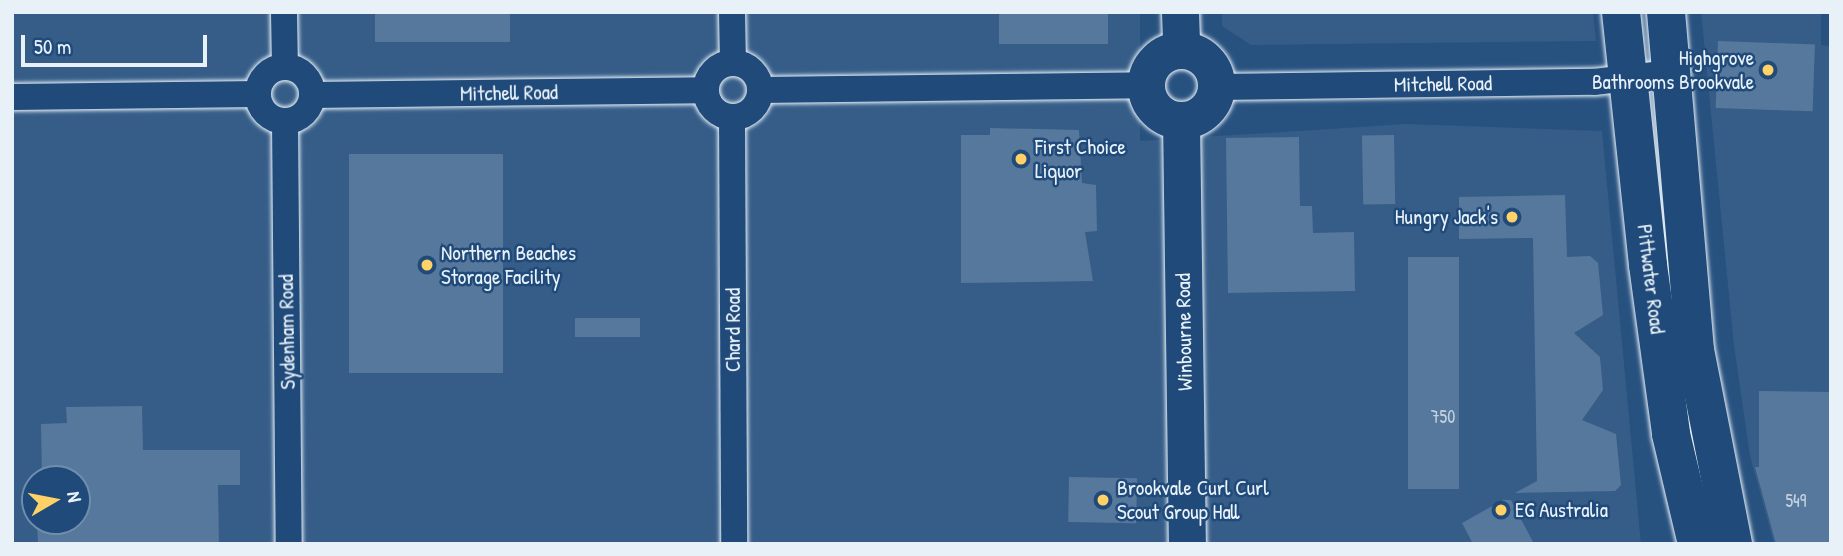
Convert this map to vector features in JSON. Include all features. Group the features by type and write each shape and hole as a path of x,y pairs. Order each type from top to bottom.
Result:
{"highway":[{"name":"Pittwater Road","path":"1621,12 1671,433 1697,544"},
{"name":"Pittwater Road","path":"1665,12 1695,350 1733,544"}],"main road":[{"path":"1180,12 1181,50"},
{"path":"1181,50 1202,57 1210,65 1216,87 1205,111 1181,120 1160,113 1146,85 1152,64 1181,50"},
{"name":"Winbourne Road","path":"1181,120 1187,544"}],"street":[{"path":"284,12 285,67"},
{"path":"732,12 733,62"},
{"path":"733,62 751,69 760,90 751,110 732,117 714,109 706,90 715,70 733,62"},
{"path":"285,67 303,75 312,95 302,115 285,121 267,114 258,94 265,76 285,67"},
{"name":"Mitchell Road","path":"1216,87 1628,79 1671,73"},
{"path":"760,90 1146,85"},
{"name":"Mitchell Road","path":"312,95 706,90"},
{"path":"12,97 258,94"},
{"name":"Chard Road","path":"732,117 734,544"},
{"name":"Sydenham Road","path":"285,121 289,544"}],"shaded area":[{"path":"12,12 1140,12 1140,141 1406,124 1602,131 1641,544 12,544"},
{"path":"1222,12 1593,12 1596,41 1251,45 1222,26"},
{"path":"1701,12 1821,12 1821,45 1831,46 1831,544 1774,544 1750,456 1734,346"}],"building":[{"path":"375,12 510,12 510,42 375,42"},
{"path":"999,12 1108,12 1108,44 999,44"},
{"name":"Highgrove Bathrooms Brookvale","path":"1718,41 1815,44 1813,111 1716,108"},
{"name":"First Choice Liquor","path":"990,128 1079,130 1082,183 1096,185 1097,231 1085,232 1093,281 961,283 961,135 990,135"},
{"path":"1394,135 1395,204 1363,205 1362,136"},
{"path":"1299,137 1300,206 1312,206 1313,233 1354,232 1355,291 1228,293 1226,138"},
{"name":"Northern Beaches Storage Facility","path":"349,154 503,154 503,373 349,373"},
{"path":"1565,195 1567,257 1590,256 1598,263 1603,315 1574,333 1600,357 1603,390 1582,420 1616,434 1621,485 1615,491 1515,493 1537,481 1533,238 1459,239 1459,197"},
{"path":"1408,257 1459,257 1459,489 1408,489"},
{"path":"575,318 640,318 640,337 575,337"},
{"path":"1759,391 1831,392 1831,544 1776,544 1755,467 1759,467"},
{"path":"142,406 143,450 240,450 240,485 218,485 219,544 38,544 38,535 91,535 91,465 42,465 41,424 67,423 66,407"},
{"name":"Brookvale Curl Curl Scout Group Hall","path":"1069,477 1137,478 1136,523 1068,522"},
{"name":"EG Australia","path":"1503,500 1511,500 1534,544 1473,544 1462,523"}],"place":[{"name":"Highgrove Bathrooms Brookvale","path":"1768,70"},
{"name":"First Choice Liquor","path":"1021,159"},
{"name":"Hungry Jack's","path":"1512,217"},
{"name":"Northern Beaches Storage Facility","path":"427,265"},
{"name":"Brookvale Curl Curl Scout Group Hall","path":"1103,500"},
{"name":"EG Australia","path":"1501,510"}]}
